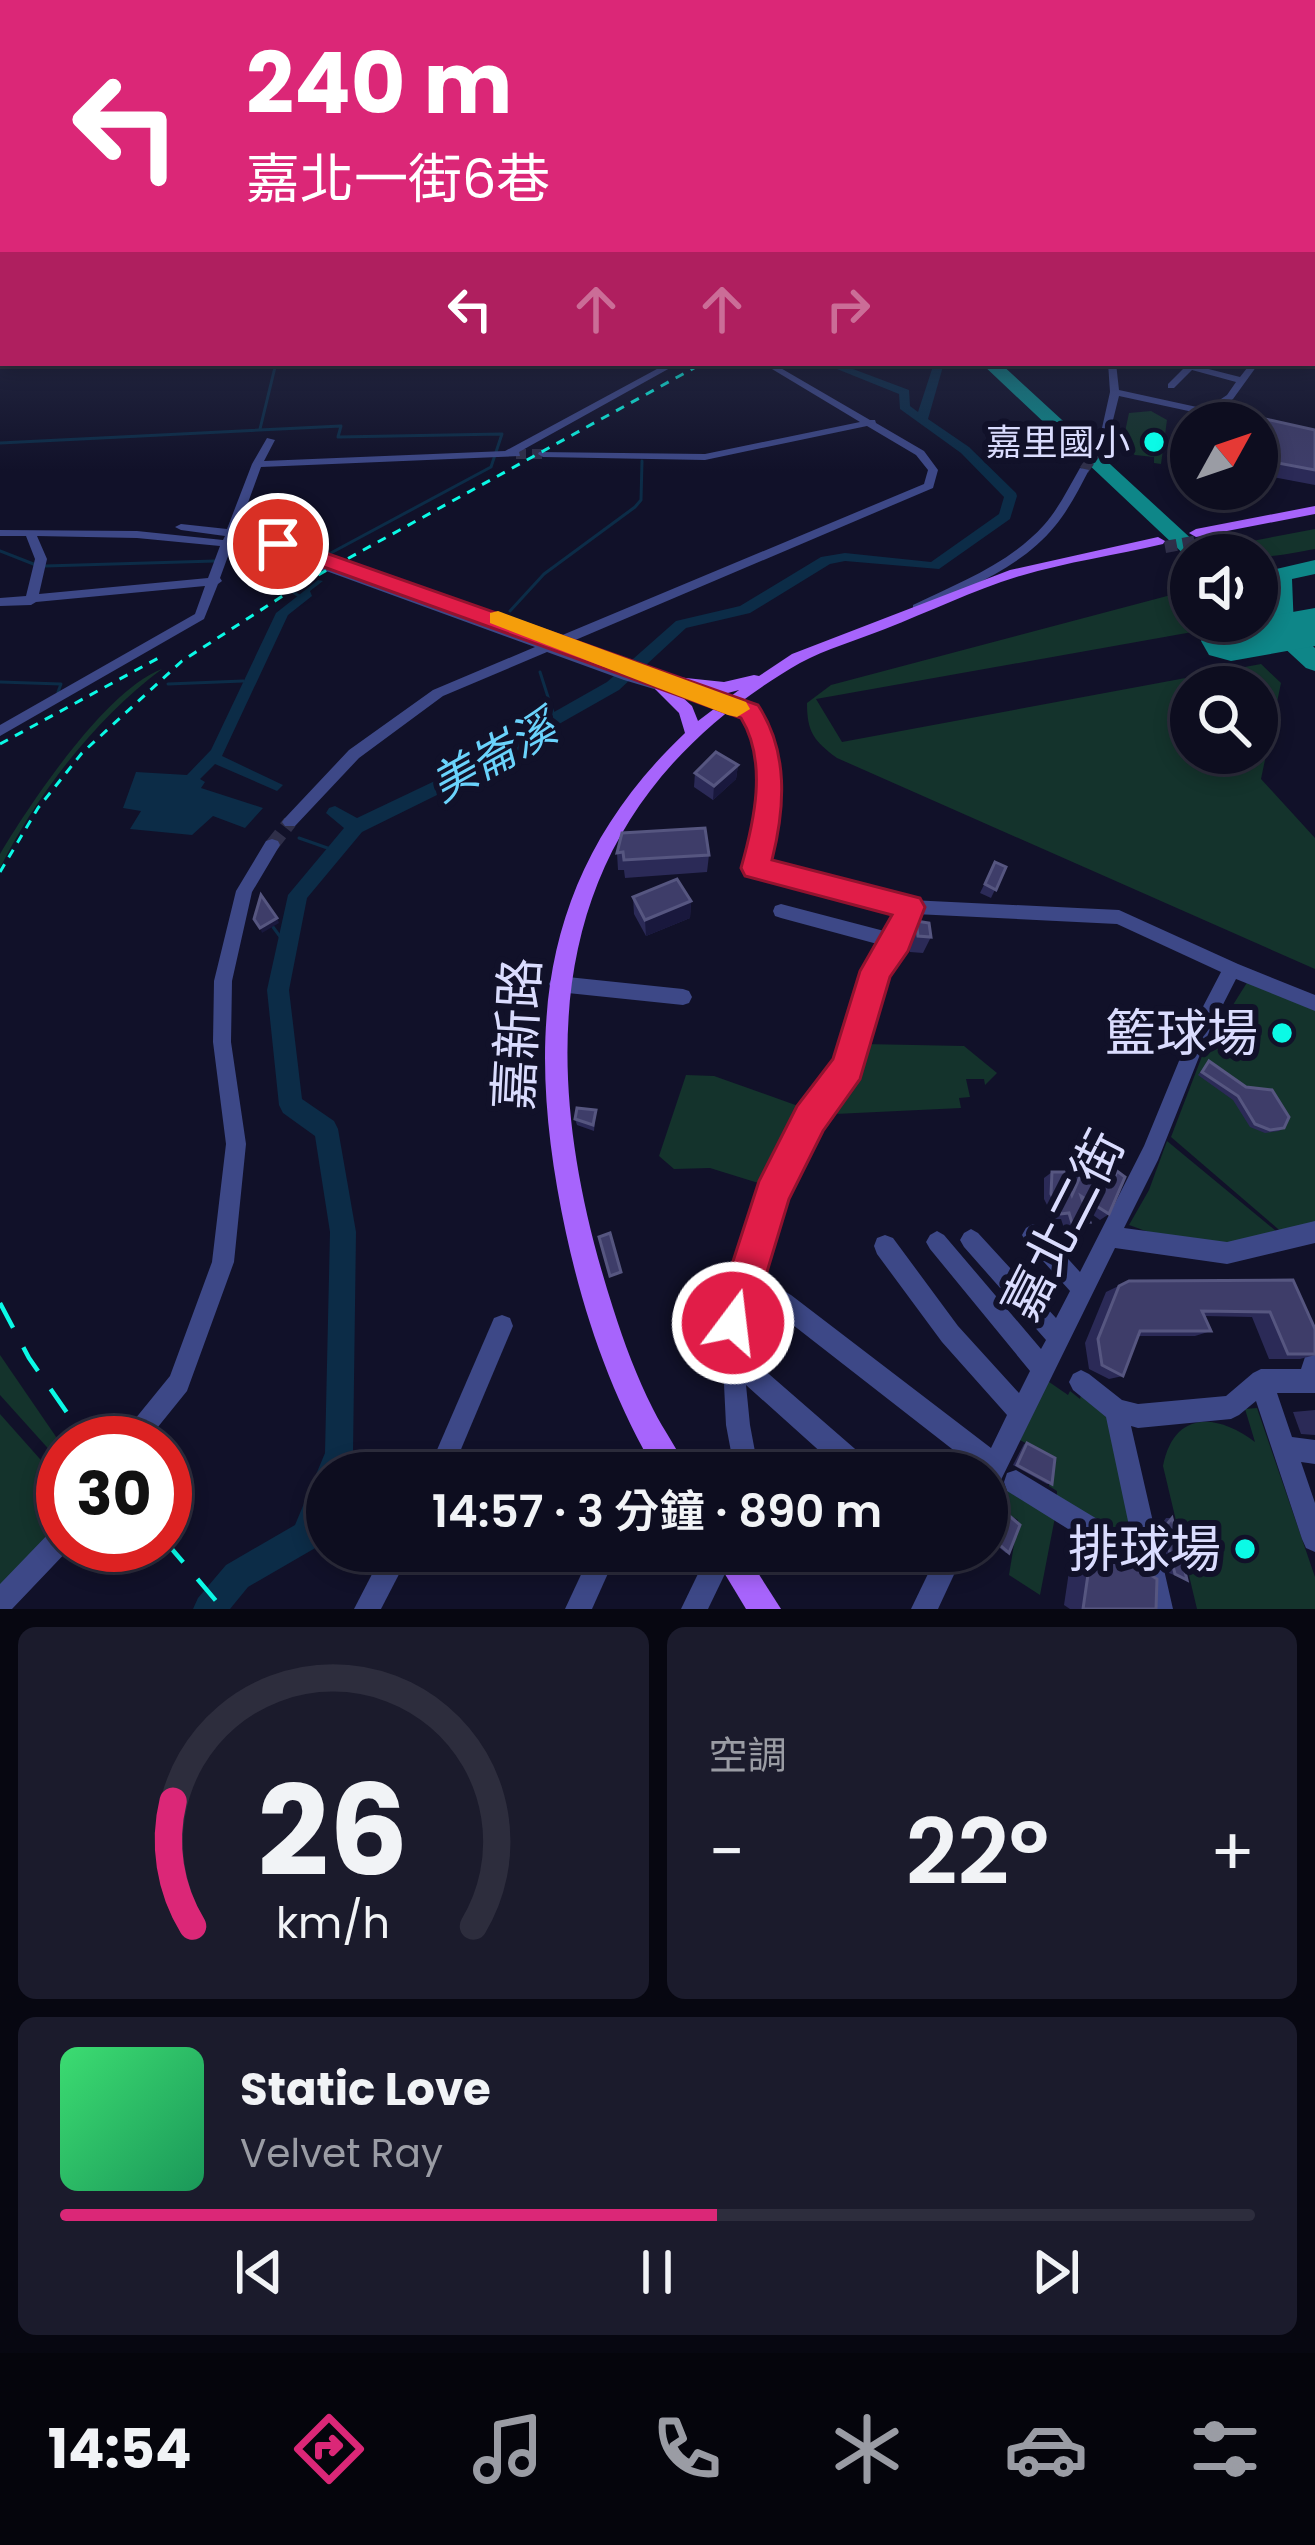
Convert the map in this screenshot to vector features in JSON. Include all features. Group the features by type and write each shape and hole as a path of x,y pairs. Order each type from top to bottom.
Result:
{"main road":[{"path":"1210,534 1315,514"},
{"name":"嘉新路","path":"656,1452 619,1367 570,1204 551,1088 558,984 598,855 619,815 649,775 711,720 764,676 917,608 1015,573 1161,544 1067,567 924,616 815,661 711,720"},
{"path":"668,684 724,688 764,676"},
{"path":"668,684 686,710 711,720"},
{"path":"739,1572 765,1609"}],"street":[{"path":"256,464 506,454 669,366"},
{"path":"290,822 354,754 438,693 921,492 933,478 928,461 872,422 771,366"},
{"path":"1102,444 1115,392 1112,366"},
{"path":"1186,366 1243,381"},
{"path":"1219,402 1253,366"},
{"path":"1171,386 1190,367"},
{"path":"1115,392 1170,402"},
{"path":"543,454 705,457 872,422"},
{"path":"1278,428 1290,431"},
{"path":"0,731 200,616 256,464 270,440"},
{"path":"917,608 1025,555 1058,518 1084,470"},
{"path":"0,530 145,534 283,556 668,684 711,720 749,712 759,727 769,815 755,868 910,907 1118,917 1315,1003"},
{"path":"0,530 30,537"},
{"path":"0,545 66,530"},
{"path":"30,537 40,567 31,602"},
{"path":"0,602 31,602 218,566"},
{"path":"152,1416 179,1383 223,1262 236,1144 222,1042 223,981 244,892 272,845"},
{"path":"740,1452 730,1356 744,1280 772,1195 810,1118 848,1067 876,971 897,942 910,907"},
{"path":"781,911 897,942"},
{"name":"嘉北二街","path":"1007,1452 1020,1412 1111,1237 1232,969"},
{"path":"558,984 683,997"},
{"path":"1111,1237 1226,1253 1315,1232"},
{"path":"1033,1234 1075,1282 1085,1284"},
{"path":"971,1240 1058,1337"},
{"path":"937,1242 1041,1367"},
{"path":"885,1246 950,1334 1020,1412"},
{"path":"744,1280 783,1304 969,1452"},
{"path":"448,1452 502,1325"},
{"path":"730,1356 838,1452"},
{"path":"1081,1382 1116,1410 1138,1416 1231,1407 1261,1381 1313,1374"},
{"path":"1261,1381 1315,1539"},
{"path":"1116,1410 1160,1609"},
{"path":"1285,1448 1315,1451"},
{"path":"1008,1481 1151,1565"},
{"path":"0,1603 36,1565"},
{"path":"367,1609 387,1572"},
{"path":"578,1609 595,1572"},
{"path":"694,1609 714,1572"},
{"path":"924,1609 942,1572"}],"green space":[{"path":"1151,411 1167,420 1161,464 1122,446 1129,413"},
{"path":"1315,529 1315,549 1278,555 1278,536"},
{"path":"1170,595 1170,636 816,699 842,742 1170,681 1170,774 1262,774 1261,779 1315,838 1315,969 837,758 813,735 807,703 831,685"},
{"path":"162,669 91,734 32,813 0,868 0,854 72,750 117,699"},
{"path":"1248,981 1315,1009 1315,1224 1285,1235 1171,1137 1204,1051"},
{"path":"863,1044 964,1046 997,1073 985,1085 984,1079 966,1079 970,1097 959,1098 961,1108 835,1114"},
{"path":"686,1075 714,1076 801,1107 765,1185 710,1168 674,1169 659,1156"},
{"path":"1167,1141 1282,1236 1204,1242 1129,1225 1149,1190"},
{"path":"0,1355 42,1416 36,1416 36,1435 0,1395"},
{"path":"1039,1375 1068,1395 1070,1391 1080,1399 1082,1390 1114,1421 1137,1550 1057,1498 1057,1491 1049,1486 1052,1457 1018,1439"},
{"path":"1257,1408 1315,1577 1315,1609 1197,1609 1163,1466 1177,1435 1199,1422 1226,1426 1255,1442 1245,1409"},
{"path":"0,1414 36,1455 36,1555 0,1593"},
{"path":"1008,1491 1056,1512 1040,1595 1009,1575 1018,1520 1008,1514"}],"water":[{"path":"318,580 323,581 310,591 312,596 288,615 222,756 283,785 277,791 215,764 200,779 205,782 201,788 263,808 245,828 213,816 192,835 130,829 141,811 123,808 136,772 187,775 211,750 276,613"}],"building":[{"path":"1278,422 1315,430 1315,470 1278,463"},
{"path":"716,752 738,765 714,786 695,773"},
{"path":"705,828 709,855 624,860 623,852 617,853 622,833"},
{"path":"995,862 1006,867 996,890 985,884"},
{"path":"677,879 691,901 645,920 633,897"},
{"path":"261,895 277,918 260,928 254,919"},
{"path":"916,921 929,923 931,937 918,936"},
{"path":"1209,1061 1246,1087 1272,1090 1289,1117 1284,1128 1270,1130 1255,1124 1238,1096 1202,1072"},
{"path":"577,1108 596,1110 593,1125 575,1119"},
{"path":"1083,1170 1110,1187 1117,1171 1125,1177 1109,1214 1081,1196 1090,1222 1072,1223 1069,1213 1061,1214 1051,1194 1052,1172 1064,1172 1072,1195"},
{"path":"610,1233 621,1272 610,1276 599,1237"},
{"path":"1293,1280 1315,1329 1315,1354 1288,1354 1270,1312 1202,1311 1211,1331 1140,1331 1123,1376 1102,1365 1098,1339 1119,1286 1129,1281"},
{"path":"1027,1443 1055,1458 1052,1484 1017,1465"},
{"path":"1008,1515 1020,1525 1008,1552"},
{"path":"1172,1518 1187,1580 1175,1574 1164,1528"},
{"path":"1093,1540 1157,1579 1156,1609 1083,1609"}],"waterway":[{"path":"260,429 275,366"},
{"name":"美崙溪","path":"356,827 506,754 523,737 613,686 681,624 745,610 826,560 845,557 934,566 1005,516 1011,496 965,450 904,407 905,392 835,366"},
{"path":"922,419 938,366"},
{"path":"0,443 341,426 338,437 502,434 491,467 314,562"},
{"path":"510,611 544,574 635,507 641,500 642,461"},
{"path":"0,551 36,565"},
{"path":"45,566 215,561"},
{"path":"282,585 299,596"},
{"path":"540,672 556,722"},
{"path":"168,684 243,681"},
{"path":"0,682 61,684 58,692"},
{"path":"335,813 356,827"},
{"name":"美崙溪","path":"339,1452 343,1232 326,1129 291,1105 278,990 298,895 356,827"},
{"path":"299,838 336,851"},
{"path":"273,927 287,946"},
{"name":"美崙溪","path":"209,1609 237,1576 306,1536"}],"taxiway":[{"path":"993,366 1175,534"},
{"path":"1282,632 1280,575 1315,567"},
{"path":"1278,628 1282,632"},
{"path":"1282,632 1315,662"}],"runway":[{"path":"1278,633 1315,627"}],"tunnel":[{"path":"1084,470 1102,444"},
{"path":"516,454 543,454"},
{"path":"1165,547 1170,546"},
{"path":"272,845 290,822"}],"railway":[{"path":"0,872 38,808 82,753 182,661 298,586 698,366"},
{"path":"0,744 164,655"},
{"path":"0,1303 29,1358 69,1416"},
{"path":"191,1572 223,1609"}],"slow traffic":[{"path":"498,618 673,680 737,709"}],"place":[{"name":"嘉里國小","path":"1154,442"},
{"name":"籃球場","path":"1282,1033"},
{"name":"排球場","path":"1245,1549"}],"route":[{"path":"278,544 632,665 749,712 759,727 769,782 769,815 755,868 910,907 897,942 876,971 848,1067 810,1118 772,1195 733,1323"}]}
